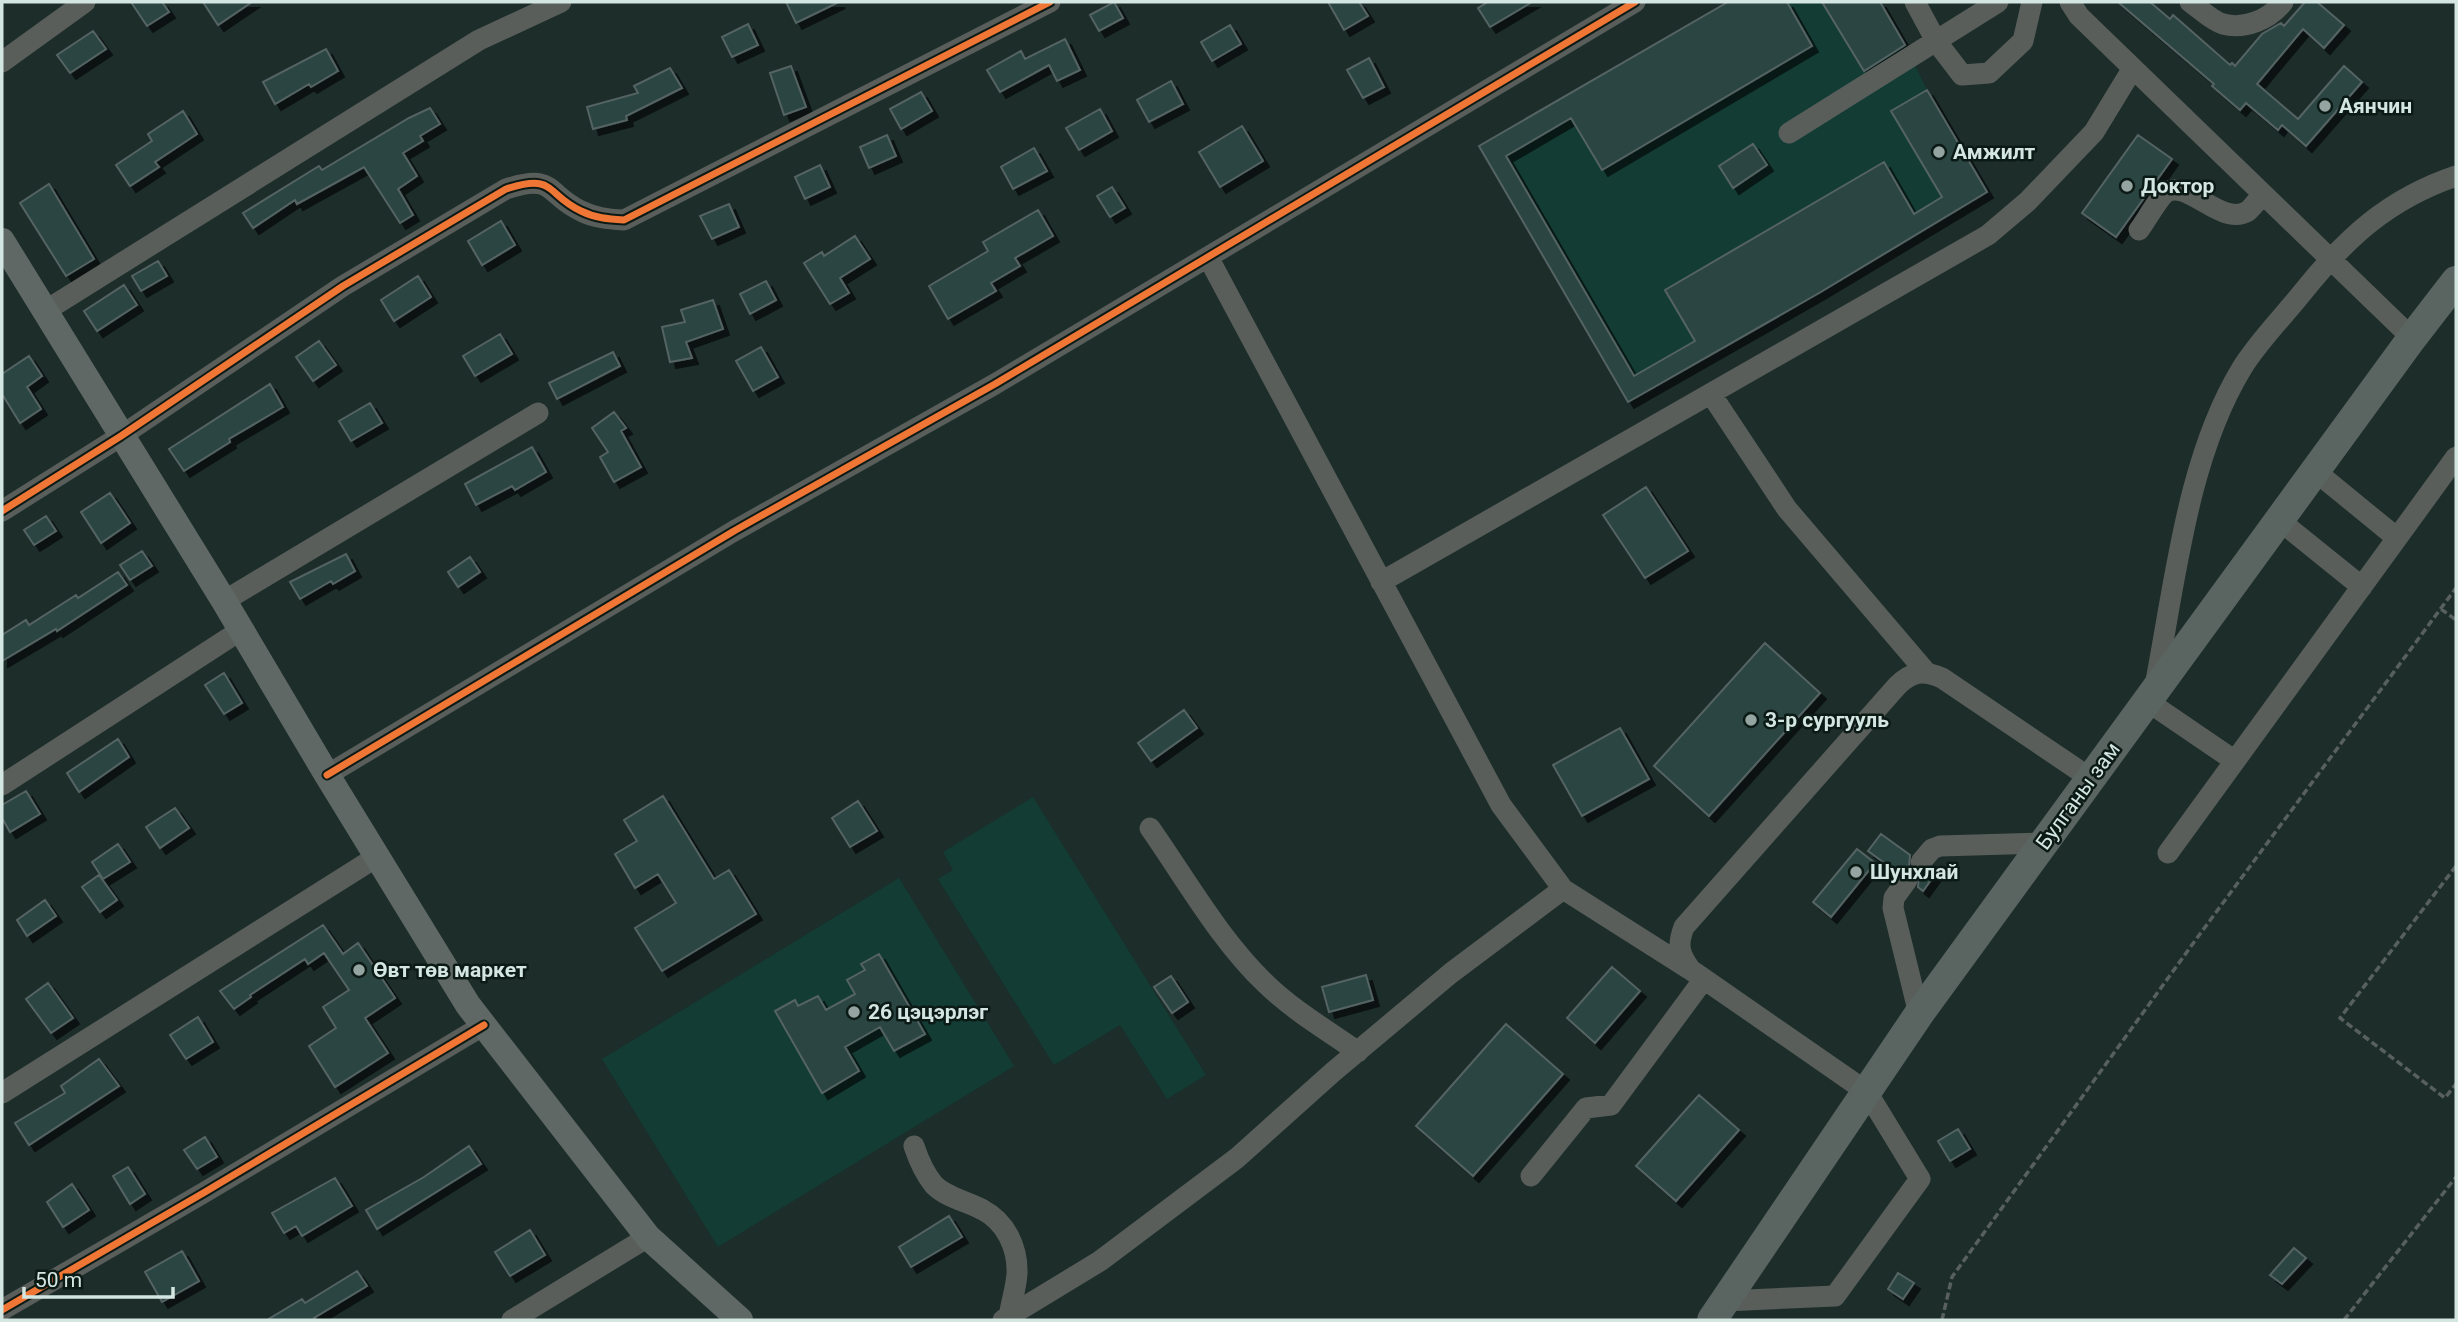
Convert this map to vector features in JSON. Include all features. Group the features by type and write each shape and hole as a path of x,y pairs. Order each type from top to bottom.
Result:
{"highway":[{"name":"Булганы зам","path":"1718,1310 1919,1014 2456,281"}],"main road":[{"path":"2,244 224,601 468,1005 648,1237 740,1320"}],"street":[{"path":"2,62 85,2"},
{"path":"44,311 479,40 561,2"},
{"path":"2,511 121,436 343,286 506,189 528,182 548,186 578,210 599,219 624,220 1050,2"},
{"path":"327,775 734,531 995,384 1635,2"},
{"path":"1915,2 1936,41 1962,75 1989,74 2023,41 2032,2"},
{"path":"1789,133 1997,2"},
{"path":"2190,2 2222,24 2251,25 2278,9 2283,2"},
{"path":"2080,6 2133,68 2412,338"},
{"path":"1381,582 1988,235 2028,201 2094,132 2133,68"},
{"path":"2235,761 2150,697 2192,492 2219,412 2243,367 2330,259 2384,210 2431,184 2456,176"},
{"path":"2139,230 2165,193 2174,190 2185,192 2220,211 2235,214 2248,211 2263,194"},
{"path":"1208,257 1501,805 1563,889 1698,974 1867,1092 1920,1180 1835,1296 1718,1310"},
{"path":"1711,394 1787,509 1926,671 1942,678 2091,778"},
{"path":"224,601 538,413"},
{"path":"2168,853 2456,457"},
{"path":"2315,471 2397,538"},
{"path":"2280,520 2362,587"},
{"path":"2,785 241,630"},
{"path":"1698,974 1682,958 1678,943 1684,927 1901,682 1911,674 1926,671"},
{"path":"1150,828 1236,951 1265,983 1285,1002 1357,1052"},
{"path":"1921,862 1932,849 1940,846 2043,843"},
{"path":"2,1093 378,856"},
{"path":"1908,880 1894,898 1893,908 1919,1014"},
{"path":"1006,1319 1100,1261 1237,1158 1451,973 1563,889"},
{"path":"1531,1176 1586,1108 1611,1105 1698,974"},
{"path":"2,1310 484,1025"},
{"path":"914,1146 922,1168 936,1186 953,1197 985,1210 1007,1228 1017,1273 1006,1319"},
{"path":"512,1320 648,1237"}],"path":[{"path":"1942,1320 1952,1277 2197,938 2456,588"},
{"path":"2441,609 2456,620"},
{"path":"2456,866 2340,1018 2445,1098 2456,1084"},
{"path":"2344,1320 2456,1177"}],"shaded area":[{"path":"1730,2 1880,2 1906,46 1927,90 1987,192 1628,402 1479,146"},
{"path":"1033,797 1206,1075 1167,1099 1120,1025 1054,1065 938,879 953,870 943,852"},
{"path":"899,878 1014,1066 718,1247 602,1059"}],"building":[{"path":"131,2 162,2 169,12 147,26"},
{"path":"203,2 252,2 218,25"},
{"path":"786,2 839,2 796,23"},
{"path":"1114,2 1123,18 1099,31 1090,15"},
{"path":"1328,2 1359,2 1368,16 1344,30"},
{"path":"1488,2 1532,2 1490,27 1478,8"},
{"path":"1728,2 1787,2 1812,46 1602,170 1571,118 1506,156 1634,376 1695,341 1665,290 1884,162 1914,214 1942,197 1891,111 1927,90 1987,192 1819,293 1628,402 1479,146"},
{"path":"1822,2 1880,2 1905,45 1864,71"},
{"path":"2118,2 2150,2 2170,19 2173,15 2230,65 2232,63 2235,66 2262,34 2281,23 2284,26 2305,2 2317,2 2344,25 2324,48 2303,29 2257,84 2298,119 2344,66 2362,82 2306,146 2282,125 2278,130 2246,103 2240,110 2212,86 2214,84"},
{"path":"748,24 758,45 732,57 722,37"},
{"path":"1230,25 1241,44 1212,61 1201,42"},
{"path":"93,31 106,49 70,73 57,55"},
{"path":"1065,39 1080,70 1057,81 1049,65 1000,92 987,70 1021,51 1025,59"},
{"path":"326,49 338,71 275,104 263,82"},
{"path":"1369,58 1384,87 1363,98 1347,70"},
{"path":"791,66 806,107 784,115 770,73"},
{"path":"670,68 682,88 626,116 627,120 593,129 587,107 638,93 634,86"},
{"path":"1171,81 1183,104 1149,122 1137,100"},
{"path":"921,92 932,111 901,129 890,109"},
{"path":"430,108 440,124 420,136 423,141 403,153 417,176 398,189 413,215 400,223 364,167 297,204 295,200 253,228 243,213 319,166 322,170"},
{"path":"1100,109 1112,131 1079,150 1066,128"},
{"path":"183,111 197,134 155,162 159,167 130,186 116,165 152,141 148,134"},
{"path":"1242,126 1263,161 1220,187 1199,152"},
{"path":"887,135 896,156 869,168 860,147"},
{"name":"Доктор","path":"2138,135 2172,159 2116,237 2082,213"},
{"path":"1753,144 1767,165 1733,188 1719,166"},
{"path":"1034,148 1047,171 1013,189 1001,167"},
{"path":"820,165 830,187 805,199 795,177"},
{"path":"49,184 94,259 66,276 20,203"},
{"path":"1112,187 1125,208 1110,217 1097,196"},
{"path":"729,204 739,227 712,239 700,216"},
{"path":"1038,210 1053,236 1015,258 1020,266 991,283 996,291 948,319 929,286 988,251 983,242"},
{"path":"501,221 515,245 482,265 468,241"},
{"path":"855,236 870,259 840,278 849,293 830,304 804,263 822,252 824,256"},
{"path":"158,261 167,276 141,291 132,276"},
{"path":"418,276 431,297 394,321 381,300"},
{"path":"766,281 776,300 750,314 740,294"},
{"path":"124,285 137,305 97,331 84,311"},
{"path":"713,300 723,329 686,342 692,358 670,362 662,327 685,322 681,310"},
{"path":"500,334 512,354 475,376 463,356"},
{"path":"319,341 336,365 313,381 296,357"},
{"path":"761,347 778,377 753,391 736,361"},
{"path":"613,352 620,366 557,399 549,383"},
{"path":"29,356 42,376 27,387 41,409 20,423 2,394 2,374"},
{"path":"270,384 283,407 229,439 230,442 184,471 169,449"},
{"path":"370,403 382,423 351,441 339,421"},
{"path":"614,412 626,428 621,431 641,467 614,482 600,457 608,452 592,428"},
{"path":"532,447 546,472 515,490 512,486 476,505 465,484"},
{"path":"1646,487 1688,551 1645,578 1603,515"},
{"path":"110,493 130,523 101,543 81,512"},
{"path":"46,516 56,531 34,545 24,530"},
{"path":"142,551 152,566 130,580 120,565"},
{"path":"346,554 355,571 300,599 290,582"},
{"path":"470,557 480,572 458,587 448,572"},
{"path":"118,572 127,585 57,631 56,629 2,661 2,635 26,620 29,625"},
{"path":"1765,643 1820,693 1709,816 1654,766"},
{"path":"224,673 242,703 224,714 205,685"},
{"path":"1184,710 1197,728 1151,761 1138,743"},
{"path":"1620,728 1649,779 1582,816 1553,765"},
{"path":"118,739 129,757 79,792 67,773"},
{"path":"26,791 40,814 10,832 2,818 2,805"},
{"path":"663,796 714,879 729,870 756,914 662,971 635,928 676,903 658,874 635,888 615,854 637,841 624,820"},
{"path":"858,801 877,831 850,847 832,818"},
{"path":"175,808 189,828 160,848 146,827"},
{"path":"1881,834 1910,855 1909,867 1897,872 1868,851"},
{"path":"118,844 130,862 103,879 92,862"},
{"path":"1857,849 1875,863 1831,917 1813,902"},
{"path":"1931,870 1936,873 1923,891 1918,887 1919,875"},
{"path":"99,875 117,900 100,912 82,887"},
{"path":"45,900 56,916 27,936 17,920"},
{"path":"323,925 343,954 358,943 395,998 365,1018 388,1053 335,1087 309,1046 336,1028 323,1007 349,990 324,953 308,964 305,959 250,995 251,997 234,1009 220,991"},
{"path":"879,954 925,1034 894,1051 880,1027 845,1047 859,1071 822,1093 775,1011 795,1000 798,1006 818,996 826,1010 855,994 847,980 865,970 861,964"},
{"path":"1612,967 1640,991 1595,1043 1567,1018"},
{"path":"1366,975 1373,1000 1329,1012 1322,987"},
{"path":"1171,976 1188,1002 1172,1013 1154,987"},
{"path":"48,983 73,1018 51,1033 26,999"},
{"path":"198,1017 213,1042 186,1059 170,1035"},
{"path":"1506,1024 1563,1074 1473,1176 1416,1126"},
{"path":"99,1059 119,1086 29,1145 15,1123 65,1093 61,1086"},
{"path":"1699,1095 1739,1130 1676,1201 1636,1166"},
{"path":"1958,1129 1970,1149 1950,1161 1938,1141"},
{"path":"205,1137 217,1157 197,1169 184,1150"},
{"path":"469,1146 481,1164 377,1229 366,1210 424,1177"},
{"path":"128,1167 145,1194 130,1204 113,1176"},
{"path":"335,1178 352,1206 302,1236 296,1226 284,1233 272,1213"},
{"path":"72,1184 89,1210 63,1227 47,1202"},
{"path":"949,1216 962,1237 911,1267 899,1247"},
{"path":"530,1230 545,1255 510,1276 495,1252"},
{"path":"2294,1248 2306,1258 2282,1284 2270,1275"},
{"path":"182,1251 199,1281 162,1302 145,1272"},
{"path":"357,1271 367,1286 314,1318 316,1320 267,1320 302,1299 305,1303"},
{"path":"1898,1273 1914,1283 1903,1299 1888,1289"}],"cycle path":[{"path":"2,511 121,436 343,286 506,189 542,184 569,205 586,213 624,220 1050,2"},
{"path":"327,775 734,531 995,384 1635,2"},
{"path":"2,1310 484,1025"}],"place":[{"name":"Аянчин","path":"2325,106"},
{"name":"Амжилт","path":"1939,152"},
{"name":"Доктор","path":"2127,186"},
{"name":"3-р сургууль","path":"1751,720"},
{"name":"Шунхлай","path":"1856,872"},
{"name":"Өвт төв маркет","path":"359,970"},
{"name":"26 цэцэрлэг","path":"854,1012"}]}
